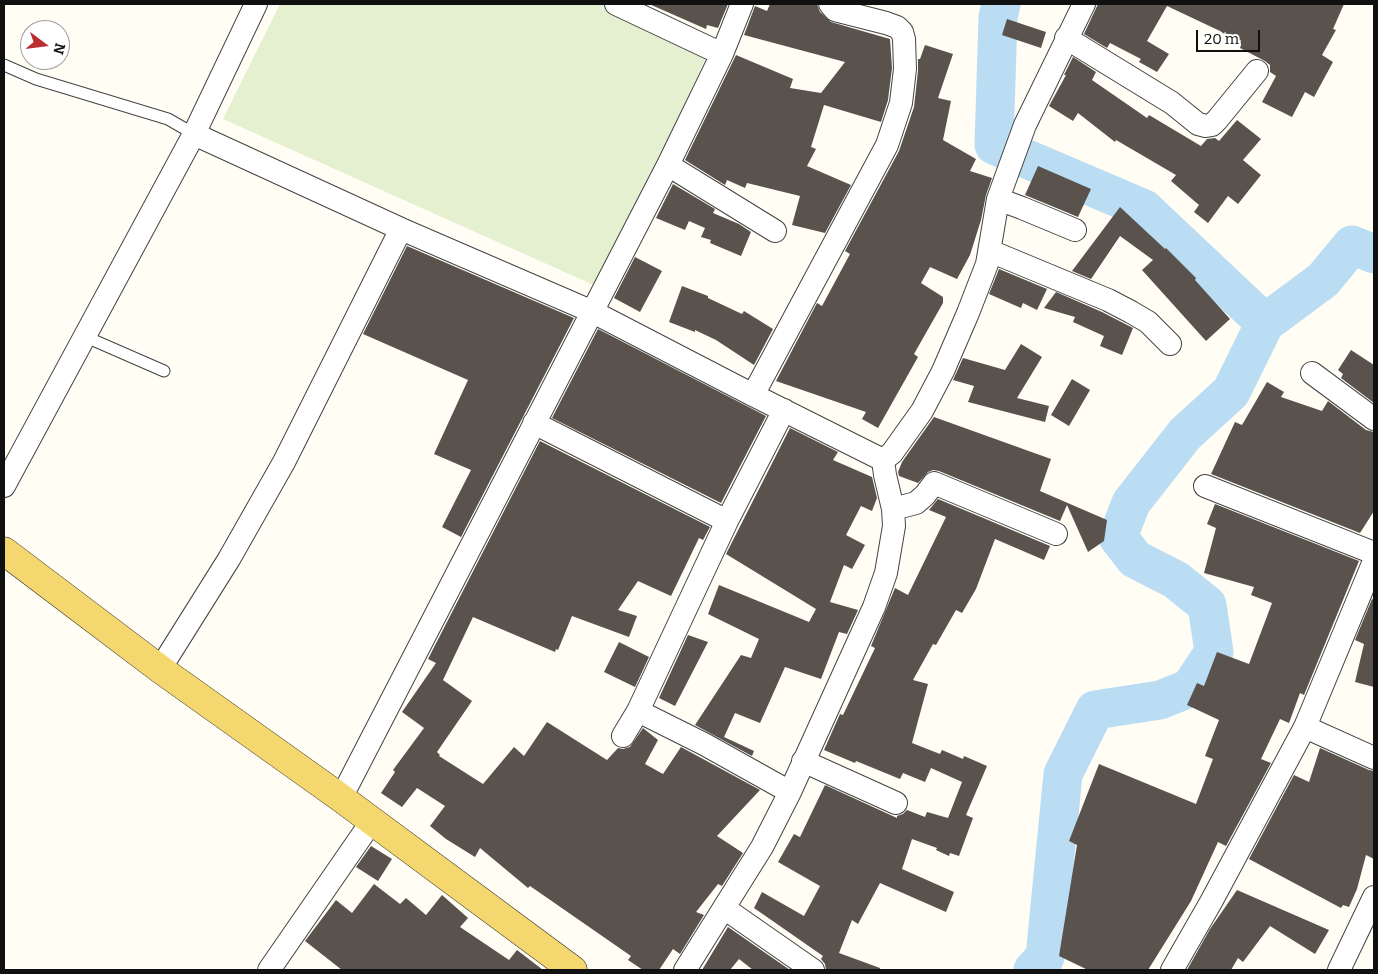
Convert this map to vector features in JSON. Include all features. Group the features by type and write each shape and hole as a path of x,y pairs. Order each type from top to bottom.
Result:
{"main road":[{"path":"4,552 160,669 342,798 573,970"}],"street":[{"path":"4,486 194,134 256,4"},
{"path":"616,4 722,54"},
{"path":"342,798 668,165 722,54 742,4"},
{"path":"754,395 887,145 901,103 905,69 902,32 897,27 835,10 830,4"},
{"path":"883,460 892,453 917,419 942,371 968,313 987,264 991,232 999,196 1025,125 1084,4"},
{"path":"1066,38 1172,103 1198,124 1206,126 1212,125 1217,120 1257,71"},
{"path":"194,134 401,229 593,312 883,460"},
{"path":"668,165 775,232"},
{"path":"999,196 1022,208 1075,230"},
{"path":"160,669 229,559 284,462 401,229"},
{"path":"990,250 1108,300 1131,312 1148,322 1170,344"},
{"path":"1312,374 1374,419"},
{"path":"623,736 638,711 728,521 784,410"},
{"path":"534,423 728,521"},
{"path":"685,970 762,847 790,792 874,607 886,573 894,526 893,509 883,460"},
{"path":"893,509 916,503 925,495 934,482 1056,534"},
{"path":"1205,486 1374,553"},
{"path":"1172,970 1211,902 1305,727 1374,561"},
{"path":"638,711 704,744 790,792"},
{"path":"1305,727 1374,758"},
{"path":"803,761 896,803"},
{"path":"269,970 372,821"},
{"path":"1339,970 1374,897"},
{"path":"724,908 813,970"}],"lane":[{"path":"4,65 36,78 168,119 194,134"},
{"path":"86,337 164,371"}],"green space":[{"path":"280,4 608,4 710,49 598,287 223,119"}],"building":[{"path":"649,4 728,4 718,28 707,25 706,29"},
{"path":"770,4 817,4 820,12 831,22 890,39 892,68 888,100 881,122 824,105 811,147 816,149 807,166 851,185 825,233 792,225 800,196 747,183 745,188 727,180 725,185 685,160 736,55 793,79 790,88 821,93 845,62 744,35 755,6 767,11"},
{"path":"1098,4 1344,4 1333,29 1336,30 1322,55 1333,62 1314,97 1305,92 1292,117 1262,102 1276,76 1270,72 1270,65 1240,48 1241,45 1220,31 1167,6 1147,41 1169,54 1157,72 1139,62 1141,59 1110,43 1107,48 1084,34"},
{"path":"1007,19 1046,32 1041,48 1002,35"},
{"path":"925,45 953,54 938,98 951,101 943,140 976,159 970,171 992,178 970,255 957,279 930,267 921,283 943,297 943,303 914,354 918,357 878,428 862,419 866,412 776,381 817,303 822,306 850,254 845,251 899,151 914,107 918,59 920,59"},
{"path":"1073,57 1096,72 1092,80 1147,118 1149,115 1201,146 1207,139 1215,138 1219,141 1237,120 1261,139 1243,160 1261,175 1238,204 1228,196 1208,223 1194,212 1199,205 1171,181 1176,175 1116,140 1115,142 1078,113 1073,121 1049,106 1066,75 1064,75"},
{"path":"1038,166 1091,189 1078,217 1025,195"},
{"path":"673,184 715,209 713,213 739,224 751,232 741,256 710,243 711,240 701,237 705,228 689,221 685,230 656,218"},
{"path":"1120,207 1196,278 1195,280 1230,319 1206,341 1142,270 1153,260 1120,236 1091,279 1072,271"},
{"path":"407,246 574,318 461,537 442,527 471,470 434,454 468,380 363,334"},
{"path":"635,257 662,271 640,312 614,298"},
{"path":"999,269 1047,289 1037,310 1023,303 1021,308 989,294"},
{"path":"682,286 708,296 708,298 742,314 744,311 773,329 754,365 716,340 695,330 695,332 669,322"},
{"path":"1056,292 1133,328 1122,355 1100,346 1104,336 1073,322 1075,317 1044,308"},
{"path":"598,329 766,416 721,503 552,418"},
{"path":"1021,344 1042,357 1017,398 1049,406 1045,422 968,402 974,386 953,380 963,358 1005,370"},
{"path":"1351,350 1374,365 1374,403 1341,378 1343,374 1338,370"},
{"path":"1072,379 1090,390 1069,426 1051,415"},
{"path":"1267,382 1284,392 1281,397 1322,411 1328,401 1366,430 1374,432 1374,511 1360,533 1211,474 1235,422 1242,425"},
{"path":"934,417 1051,459 1040,491 1107,520 1104,541 1088,552 1067,505 1060,521 939,471 933,470 928,472 918,483 899,476 898,472 902,462"},
{"path":"790,428 838,452 833,460 872,477 877,498 872,511 861,506 846,535 865,545 852,569 844,565 830,602 858,610 847,634 839,632 821,679 785,667 760,723 735,713 724,737 754,751 752,756 695,725 741,655 751,658 759,639 708,614 719,585 809,622 816,609 726,554"},
{"path":"540,441 710,527 703,540 699,538 671,596 638,581 618,610 637,616 629,637 572,616 558,650 556,649 555,652 473,617 443,680 472,701 437,752 439,756 483,784 514,747 524,756 547,722 607,760 618,748 630,747 643,728 658,740 645,764 663,774 681,747 760,790 717,836 743,853 722,886 718,884 696,912 704,915 680,954 673,949 659,970 643,970 628,960 631,956 530,886 528,888 480,848 475,857 446,839 430,826 445,806 417,788 402,807 381,793 395,772 393,770 424,728 402,712 436,663 428,659"},
{"path":"938,499 1050,546 1044,560 995,539 976,589 962,613 956,610 936,645 933,644 913,680 928,684 912,743 940,754 942,750 963,759 964,756 987,766 966,815 973,818 959,856 950,853 949,856 936,850 937,848 912,839 902,869 954,892 946,912 880,883 858,924 852,920 839,953 880,968 880,970 826,970 825,964 821,959 823,956 754,908 762,892 804,916 820,886 778,862 794,834 800,837 825,785 897,818 897,816 907,810 925,817 927,812 948,818 962,782 931,768 925,782 903,773 900,779 824,750 840,714 843,715 875,648 871,646 895,588 908,595 946,517 929,510"},
{"path":"1215,504 1359,561 1304,695 1300,693 1289,723 1280,719 1261,759 1271,763 1226,846 1218,842 1191,901 1148,970 1088,970 1059,956 1077,845 1069,841 1099,764 1196,804 1213,759 1205,756 1219,720 1187,705 1197,683 1204,686 1217,652 1249,664 1272,603 1251,595 1254,587 1204,573 1216,528 1207,524"},
{"path":"1372,599 1374,600 1374,687 1355,682 1364,644 1355,640"},
{"path":"688,635 708,642 675,706 659,698"},
{"path":"619,642 649,657 635,687 604,672"},
{"path":"1320,748 1374,771 1374,859 1366,855 1357,889 1349,907 1343,905 1341,908 1249,859 1294,775 1309,782"},
{"path":"371,846 392,859 378,881 356,867"},
{"path":"374,884 400,904 406,898 426,915 442,895 468,918 460,927 509,960 517,950 543,970 342,970 305,941 336,900 352,913"},
{"path":"1237,890 1329,930 1315,954 1270,926 1243,962 1238,958 1231,970 1187,970 1210,929"},
{"path":"728,927 790,970 753,970 739,959 730,970 702,970"}],"waterway":[{"path":"1001,4 998,17 994,145 1144,209 1265,323"},
{"path":"1033,970 1045,957 1063,774 1095,710 1160,700 1190,688 1214,652 1207,605 1176,580 1135,559 1118,537 1131,503 1185,434 1231,392 1265,323 1323,280 1352,245 1374,254"}]}
